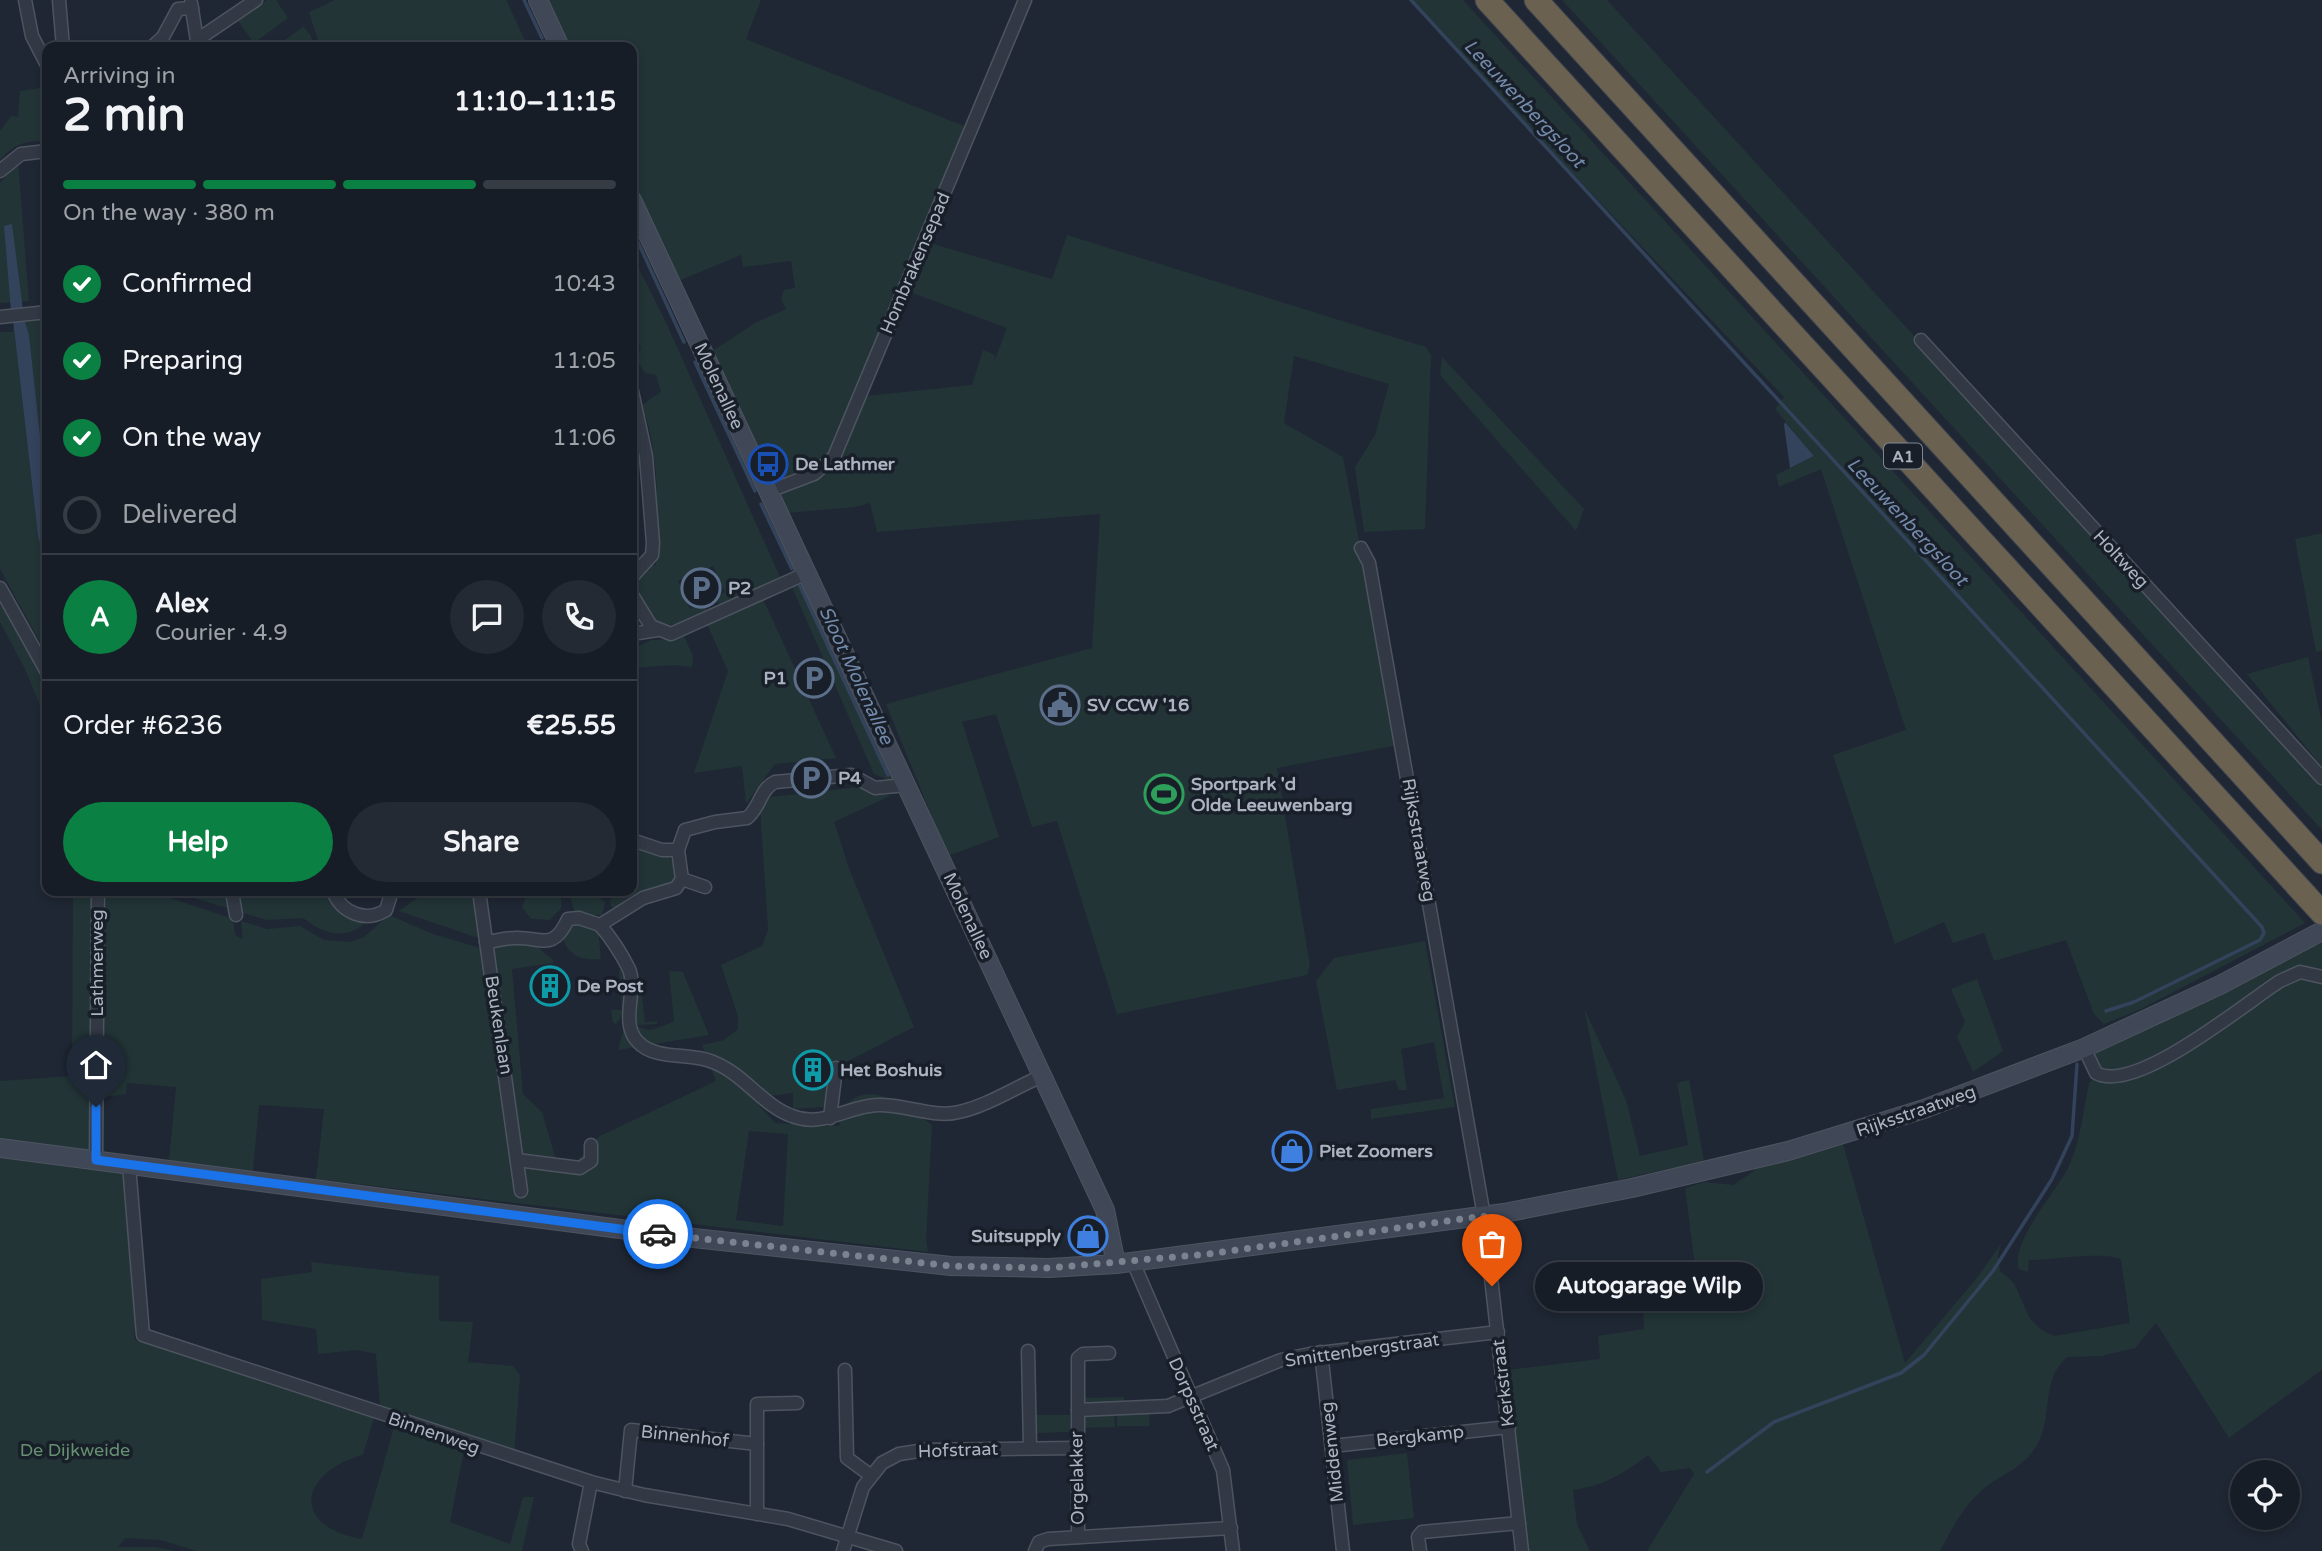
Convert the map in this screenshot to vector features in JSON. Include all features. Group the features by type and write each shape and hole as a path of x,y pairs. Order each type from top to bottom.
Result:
{"highway":[{"name":"A1","path":"1487,0 2321,918"},
{"name":"A1","path":"1535,0 2322,862"}],"main road":[{"path":"538,0 558,42"},
{"name":"Molenallee","path":"637,211 1105,1210 1125,1263"},
{"name":"Rijksstraatweg","path":"0,1149 666,1235 951,1266 1049,1268 1125,1263 1484,1216 1642,1186 1788,1151 1924,1109 2084,1048 2210,990 2321,918"}],"street":[{"path":"24,0 32,36 42,55"},
{"path":"59,0 63,42"},
{"path":"200,42 256,0"},
{"name":"Hombrakensepad","path":"769,491 814,474 834,457 1025,0"},
{"path":"158,42 178,9 191,4 197,42"},
{"path":"0,171 20,154 42,152"},
{"path":"5,316 42,312"},
{"name":"Holtweg","path":"1921,340 2322,778"},
{"path":"637,414 646,456 653,543 648,562 637,572"},
{"name":"Rijksstraatweg","path":"1362,548 1369,563 1484,1216"},
{"path":"637,634 657,630 677,633 807,573"},
{"path":"0,588 42,663"},
{"path":"637,602 657,630"},
{"path":"486,942 516,937 547,942 559,933 568,919 600,925 643,898 676,888 682,879 678,850 681,836 692,827 747,818 759,804 766,788 775,782 851,775 875,788 906,785"},
{"path":"637,842 662,850 678,850"},
{"path":"682,879 705,887"},
{"name":"Lathmerweg","path":"96,1160 98,896"},
{"path":"234,896 236,915"},
{"path":"335,896 351,913 377,916 386,910 390,896"},
{"name":"Beukenlaan","path":"480,896 521,1191"},
{"path":"617,947 616,929 624,912"},
{"path":"600,925 635,971 631,1027 634,1037 645,1048 711,1061 738,1074 787,1115 812,1120 830,1118 869,1106 957,1113 1042,1076"},
{"path":"2084,1048 2092,1069 2101,1075 2131,1075 2168,1056 2280,981 2300,972 2322,976"},
{"path":"830,1118 836,1068"},
{"path":"517,1160 580,1168 591,1161 591,1145"},
{"name":"Binnenweg","path":"129,1165 143,1335 591,1482 846,1534 896,1551"},
{"name":"Kerkstraat","path":"1484,1216 1522,1551"},
{"name":"Dorpsstraat","path":"1125,1263 1192,1397 1226,1480 1233,1551"},
{"name":"Smittenbergstraat","path":"1192,1397 1281,1360 1321,1352 1498,1332"},
{"path":"1028,1351 1030,1447"},
{"name":"Middenweg","path":"1321,1352 1343,1551"},
{"path":"1078,1410 1078,1358 1083,1354 1109,1353"},
{"path":"843,1551 858,1499 870,1475 848,1458 845,1370"},
{"name":"Orgelakker","path":"1078,1537 1078,1410 1162,1406 1192,1397"},
{"path":"757,1514 757,1404 797,1403"},
{"name":"Bergkamp","path":"1332,1446 1509,1427"},
{"name":"Binnenhof","path":"625,1491 631,1430 757,1444"},
{"name":"Hofstraat","path":"870,1475 892,1458 915,1450 1076,1448"},
{"path":"582,1551 579,1544 591,1482"},
{"path":"1419,1546 1422,1532 1519,1523"},
{"path":"1035,1551 1043,1540 1231,1528"}],"green space":[{"path":"267,0 276,0 288,18 255,42 238,21"},
{"path":"335,0 506,0 526,42 318,42 309,12"},
{"path":"546,0 761,0 746,39 969,128 832,449 821,464 774,483 711,352 755,323 786,309 781,298 784,290 795,288 791,261 743,267 741,255 678,281 637,195 637,42 566,42"},
{"path":"1409,0 1463,0 2305,923 2141,1009 2104,1024 2094,1014 2066,940 1994,961 1984,933 1953,943 1944,922 1895,944 1833,755 1906,730 1821,469 1779,487 1776,475 1814,456 1775,409 1784,397"},
{"path":"1562,0 1607,0 2322,782 2322,830"},
{"path":"300,22 313,42 282,42 303,27"},
{"path":"42,88 42,141 21,144 0,160 0,131 11,116 18,117 20,91"},
{"path":"18,162 29,301 0,303 0,183"},
{"path":"1067,235 1426,347 1431,355 1425,529 1364,532 1355,467 1375,435 1389,384 1294,356 1284,423 1343,457 1398,745 1277,768 1310,966 1307,975 1117,1014 1057,821 1032,827 996,714 962,722 999,837 948,856 886,704 1092,648 1100,514 877,532 870,503 855,507 787,513 779,495 830,472 844,451 866,396 972,385 983,350 995,355 994,362 1007,328 910,292 930,243 1052,279"},
{"path":"637,265 668,327 780,577 720,606 715,598 725,592 713,566 678,581 690,609 705,602 708,613 670,628 658,626 637,594 637,572 641,566 656,565 655,464 642,405 661,392 656,375 645,373 637,361 641,347 637,337"},
{"path":"42,316 42,453 29,335 24,318"},
{"path":"13,320 38,536 39,541 42,541 42,646 0,569 0,332 13,332"},
{"path":"1442,357 1584,509 1576,531 1440,375"},
{"path":"2322,533 2322,651 2316,652 2295,539"},
{"path":"804,582 895,782 874,774 792,587"},
{"path":"0,595 42,672 42,710 25,669 0,622"},
{"path":"763,599 836,758 775,764 746,804 742,766 694,773 728,671 707,624"},
{"path":"683,634 693,656 692,667 673,665 637,668 637,647 651,640 669,639"},
{"path":"2308,657 2322,723 2322,767 2247,674"},
{"path":"860,787 890,796 834,822 850,871 914,1027 839,1066 842,1079 837,1106 793,1109 793,1093 762,1097 759,1105 775,1123 839,1126 846,1106 855,1098 866,1094 877,1095 901,1104 932,1125 926,1240 928,1252 316,1179 324,1109 259,1105 253,1171 169,1161 176,1087 127,1083 126,1094 104,1097 106,896 164,896 233,919 235,935 243,939 241,921 267,929 300,926 324,940 351,942 364,937 389,915 433,934 480,948 515,1193 527,1194 494,945 534,944 553,960 553,963 512,969 523,1094 542,1112 556,1160 574,1164 600,1136 716,1081 702,1045 724,1040 738,1029 738,1016 721,965 762,946 768,930 760,808 771,797","holes":["749,1131 788,1134 783,1226 736,1220"]},
{"path":"637,845 666,854 677,867 676,881 618,909 611,907 610,900 615,896 637,896"},
{"path":"73,896 92,896 90,1151 0,1138 0,1081 72,1076"},
{"path":"187,896 230,896 231,909"},
{"path":"237,896 325,896 340,912 368,920 352,931 336,933 319,928 303,918 267,920 239,912"},
{"path":"420,896 477,896 481,939 399,911"},
{"path":"526,896 561,896 561,908 550,920 531,919 522,907"},
{"path":"570,896 596,896 605,902 602,915 584,915 574,910"},
{"path":"584,923 598,929 601,959 587,959 575,955 564,941 562,933 572,925"},
{"path":"2318,939 2322,944 2322,973 2310,969 2135,1070 2101,1071 2094,1057 2099,1047"},
{"path":"1425,941 1455,1107 1371,1119 1371,1109 1444,1098 1434,1042 1401,1049 1407,1090 1399,1090 1395,1080 1337,1090 1316,981 1334,958"},
{"path":"623,965 625,1004 616,1024 613,1023 611,1010 622,1010 619,971"},
{"path":"669,971 683,972 709,1035 618,1050 626,1021 649,1030 674,1021"},
{"path":"2298,976 2322,981 2322,1370 2229,1438 2156,1323 2135,1348 2101,1356 2067,1357 2059,1366 2050,1386 2046,1418 2033,1451 2019,1465 1987,1486 1973,1499 1957,1520 1940,1551 1647,1551 1694,1474 1690,1468 1661,1472 1648,1455 1613,1478 1573,1490 1577,1524 1590,1551 1528,1551 1507,1370 1600,1359 1598,1336 1644,1329 1643,1298 1698,1288 1685,1188 1705,1182 1733,1185 1758,1168 1843,1144 1905,1363 1976,1279 2001,1244 1998,1254 2000,1271 2014,1283 2029,1317 2040,1329 2054,1336 2130,1323 2121,1259 2089,1256 2029,1260 2028,1272 2019,1269 2018,1258 2027,1232 2072,1158 2079,1137 2089,1083 2093,1079 2117,1080"},
{"path":"1977,979 2003,1051 1973,1072 1957,1037 1965,1022 1951,989"},
{"path":"637,981 640,981 645,1022 657,1021 657,1024 639,1025 633,1017"},
{"path":"1584,1008 1626,1100 1640,1156 1688,1145 1677,1083 1689,1080 1704,1161 1618,1180"},
{"name":"De Dijkweide","path":"0,1154 136,1173 145,1328 134,1331 135,1340 374,1417 363,1455 326,1473 316,1486 312,1498 314,1511 322,1523 338,1532 362,1539 395,1424 465,1446 450,1522 510,1544 523,1497 534,1497 522,1551 197,1551 161,1540 125,1538 118,1547 155,1547 176,1551 0,1551"},
{"path":"311,1262 439,1276 439,1321 473,1322 468,1362 513,1366 520,1375 514,1453 380,1407 376,1354 357,1350 318,1354 316,1329 262,1320 261,1279 312,1272"},
{"path":"1124,1397 1124,1403 1086,1404 1081,1398"},
{"path":"1114,1413 1115,1427 1081,1428 1082,1416"},
{"path":"1117,1413 1149,1413 1150,1426 1117,1426"},
{"path":"1036,1415 1070,1415 1070,1432 1036,1433"},
{"path":"1407,1453 1414,1518 1353,1525 1347,1460"}],"water":[{"path":"12,224 23,310 11,311 4,226"},
{"path":"24,318 29,335 42,453 42,541 39,541 38,536 13,320"},
{"path":"1785,422 1814,456 1790,468 1784,425"}],"waterway":[{"name":"Sloot Molenallee","path":"524,0 542,38"},
{"name":"Leeuwenbergsloot","path":"1411,0 2262,927 2264,933 2260,940 2134,1002 2106,1011"},
{"name":"Sloot Molenallee","path":"637,240 684,342"},
{"name":"Sloot Molenallee","path":"695,362 755,491"},
{"name":"Sloot Molenallee","path":"761,504 792,569"},
{"name":"Sloot Molenallee","path":"800,586 888,775"},
{"name":"Leeuwenbergsloot","path":"1707,1472 1774,1422 1901,1373 1924,1355 1993,1271 2052,1179 2072,1136 2077,1064"}],"way so far":[{"path":"658,1234 951,1266 1049,1268 1208,1254 1484,1216 1492,1286"}],"place":[{"name":"De Lathmer","path":"768,464"},
{"name":"P2","path":"701,588"},
{"name":"P1","path":"814,678"},
{"name":"SV CCW '16","path":"1060,705"},
{"name":"P4","path":"811,778"},
{"name":"Sportpark 'd Olde Leeuwenbarg","path":"1164,794"},
{"name":"De Post","path":"550,986"},
{"name":"Het Boshuis","path":"813,1070"},
{"name":"Piet Zoomers","path":"1292,1151"},
{"name":"Suitsupply","path":"1088,1236"},
{"name":"Autogarage Wilp","path":"1492,1286"}],"route":[{"path":"96,1107 96,1160 417,1200 658,1234"}]}
